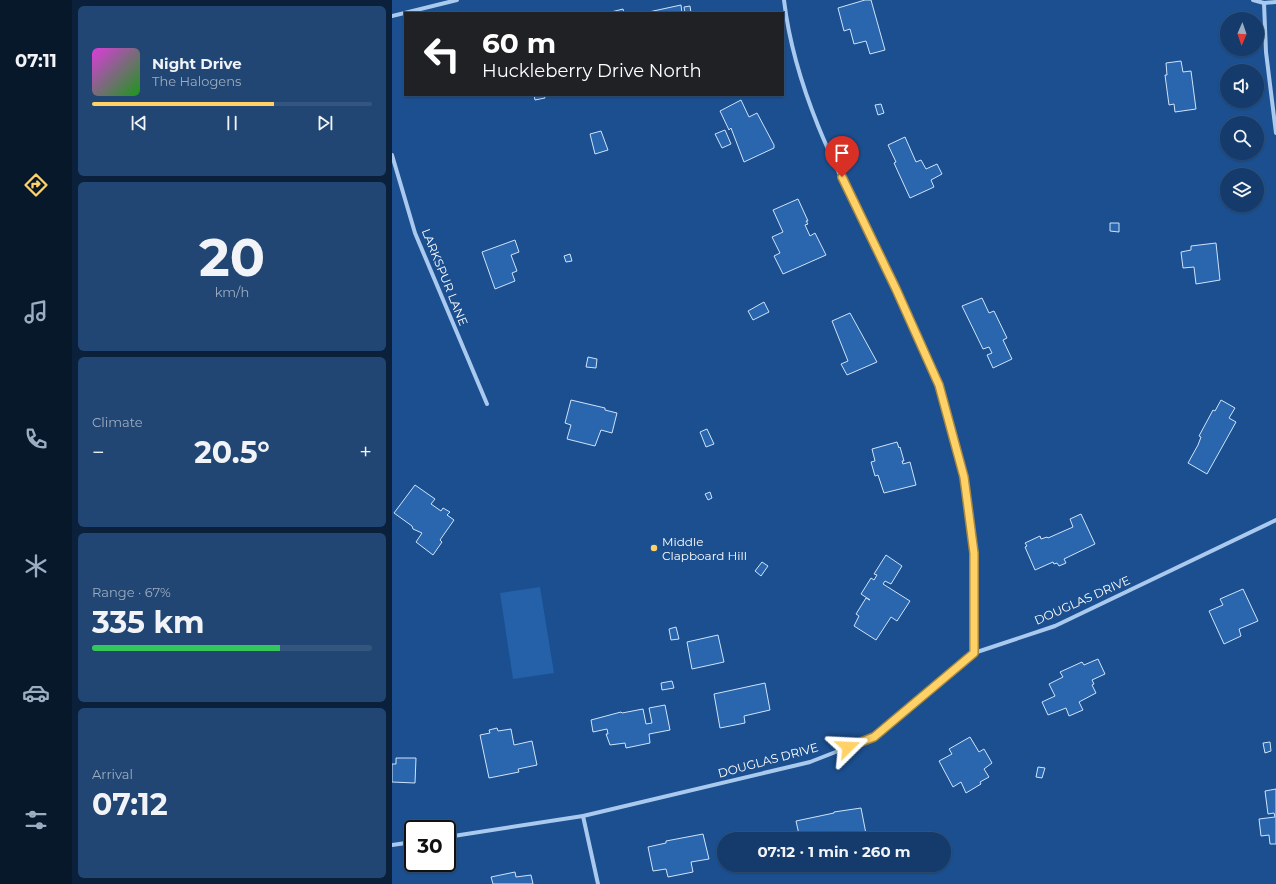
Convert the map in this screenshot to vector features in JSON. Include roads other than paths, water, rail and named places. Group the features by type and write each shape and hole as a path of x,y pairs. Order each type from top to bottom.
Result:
{"street":[{"path":"408,12 457,0"},
{"path":"784,0 787,24 801,83 835,163 896,289 939,385 964,477 974,553 974,653"},
{"path":"1253,0 1264,3 1276,2"},
{"path":"1264,3 1266,52 1276,134"},
{"path":"392,16 404,13"},
{"name":"LARKSPUR LANE","path":"392,155 416,233 486,404"},
{"name":"DOUGLAS DRIVE","path":"456,835 583,816 810,762 874,737 974,653 1055,626 1276,520"},
{"path":"583,816 598,884"},
{"path":"392,845 404,843"}],"place":[{"name":"Middle Clapboard Hill","path":"654,548"}]}
